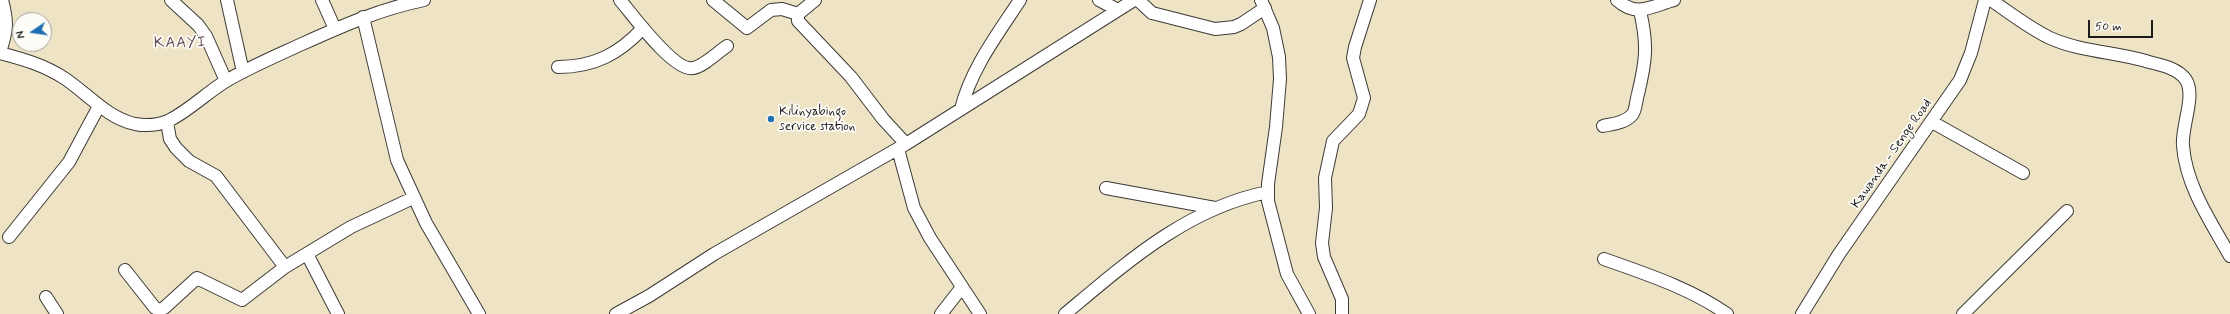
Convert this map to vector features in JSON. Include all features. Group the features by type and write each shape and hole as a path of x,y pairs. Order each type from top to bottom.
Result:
{"street":[{"path":"2,0 7,20 7,28 0,52 28,60 50,69 81,90 100,106 134,123 156,124 167,122 226,81 335,29 394,6 424,0"},
{"path":"171,0 202,30 226,81"},
{"path":"227,0 243,72"},
{"path":"322,0 335,29"},
{"path":"620,0 659,48 689,68 695,68 726,46"},
{"path":"713,0 747,28 771,10 782,9 798,14"},
{"path":"798,14 815,0"},
{"path":"961,109 965,93 978,66 1020,0"},
{"path":"1099,0 1118,10"},
{"path":"616,314 740,239 902,147 1134,0"},
{"path":"1138,0 1152,13 1215,29 1234,27 1241,24 1263,4 1276,42 1280,79 1268,192 1269,208 1287,274 1309,314"},
{"path":"1342,314 1342,299 1324,257 1322,243 1326,208 1324,178 1333,141 1359,114 1364,98 1353,58 1370,0"},
{"path":"1617,0 1624,6 1640,11 1674,0"},
{"name":"Kawanda - Senge Road","path":"1802,314 1839,254 1960,80 1971,53 1985,0"},
{"path":"1991,0 2050,38 2088,50 2131,56 2160,65 2176,71 2186,81 2190,92 2183,126 2183,146 2187,167 2202,206 2230,256"},
{"path":"1603,126 1618,123 1626,119 1632,115 1635,108 1645,63 1646,46 1640,11"},
{"path":"798,14 798,21 851,77 902,147 914,208 930,238 980,314"},
{"path":"363,17 397,160 413,198 479,314"},
{"path":"558,67 583,65 615,53 625,47 643,28"},
{"path":"9,237 69,162 100,106"},
{"path":"167,122 170,139 176,148 190,161 216,176 285,267"},
{"path":"1932,122 2023,173"},
{"path":"1106,188 1215,208"},
{"path":"1064,314 1131,259 1187,222 1215,208 1246,196 1268,192"},
{"path":"125,270 155,308 159,310 164,308 197,278 242,300 285,267 350,227 413,198"},
{"path":"1963,314 2067,211"},
{"path":"307,254 338,314"},
{"path":"1604,259 1654,276 1696,296 1727,314"},
{"path":"940,314 962,287"},
{"path":"46,298 57,314"}],"place":[{"name":"Kilinyabingo service station","path":"771,119"}],"district":[{"name":"KAAYI","path":"180,44"}]}
